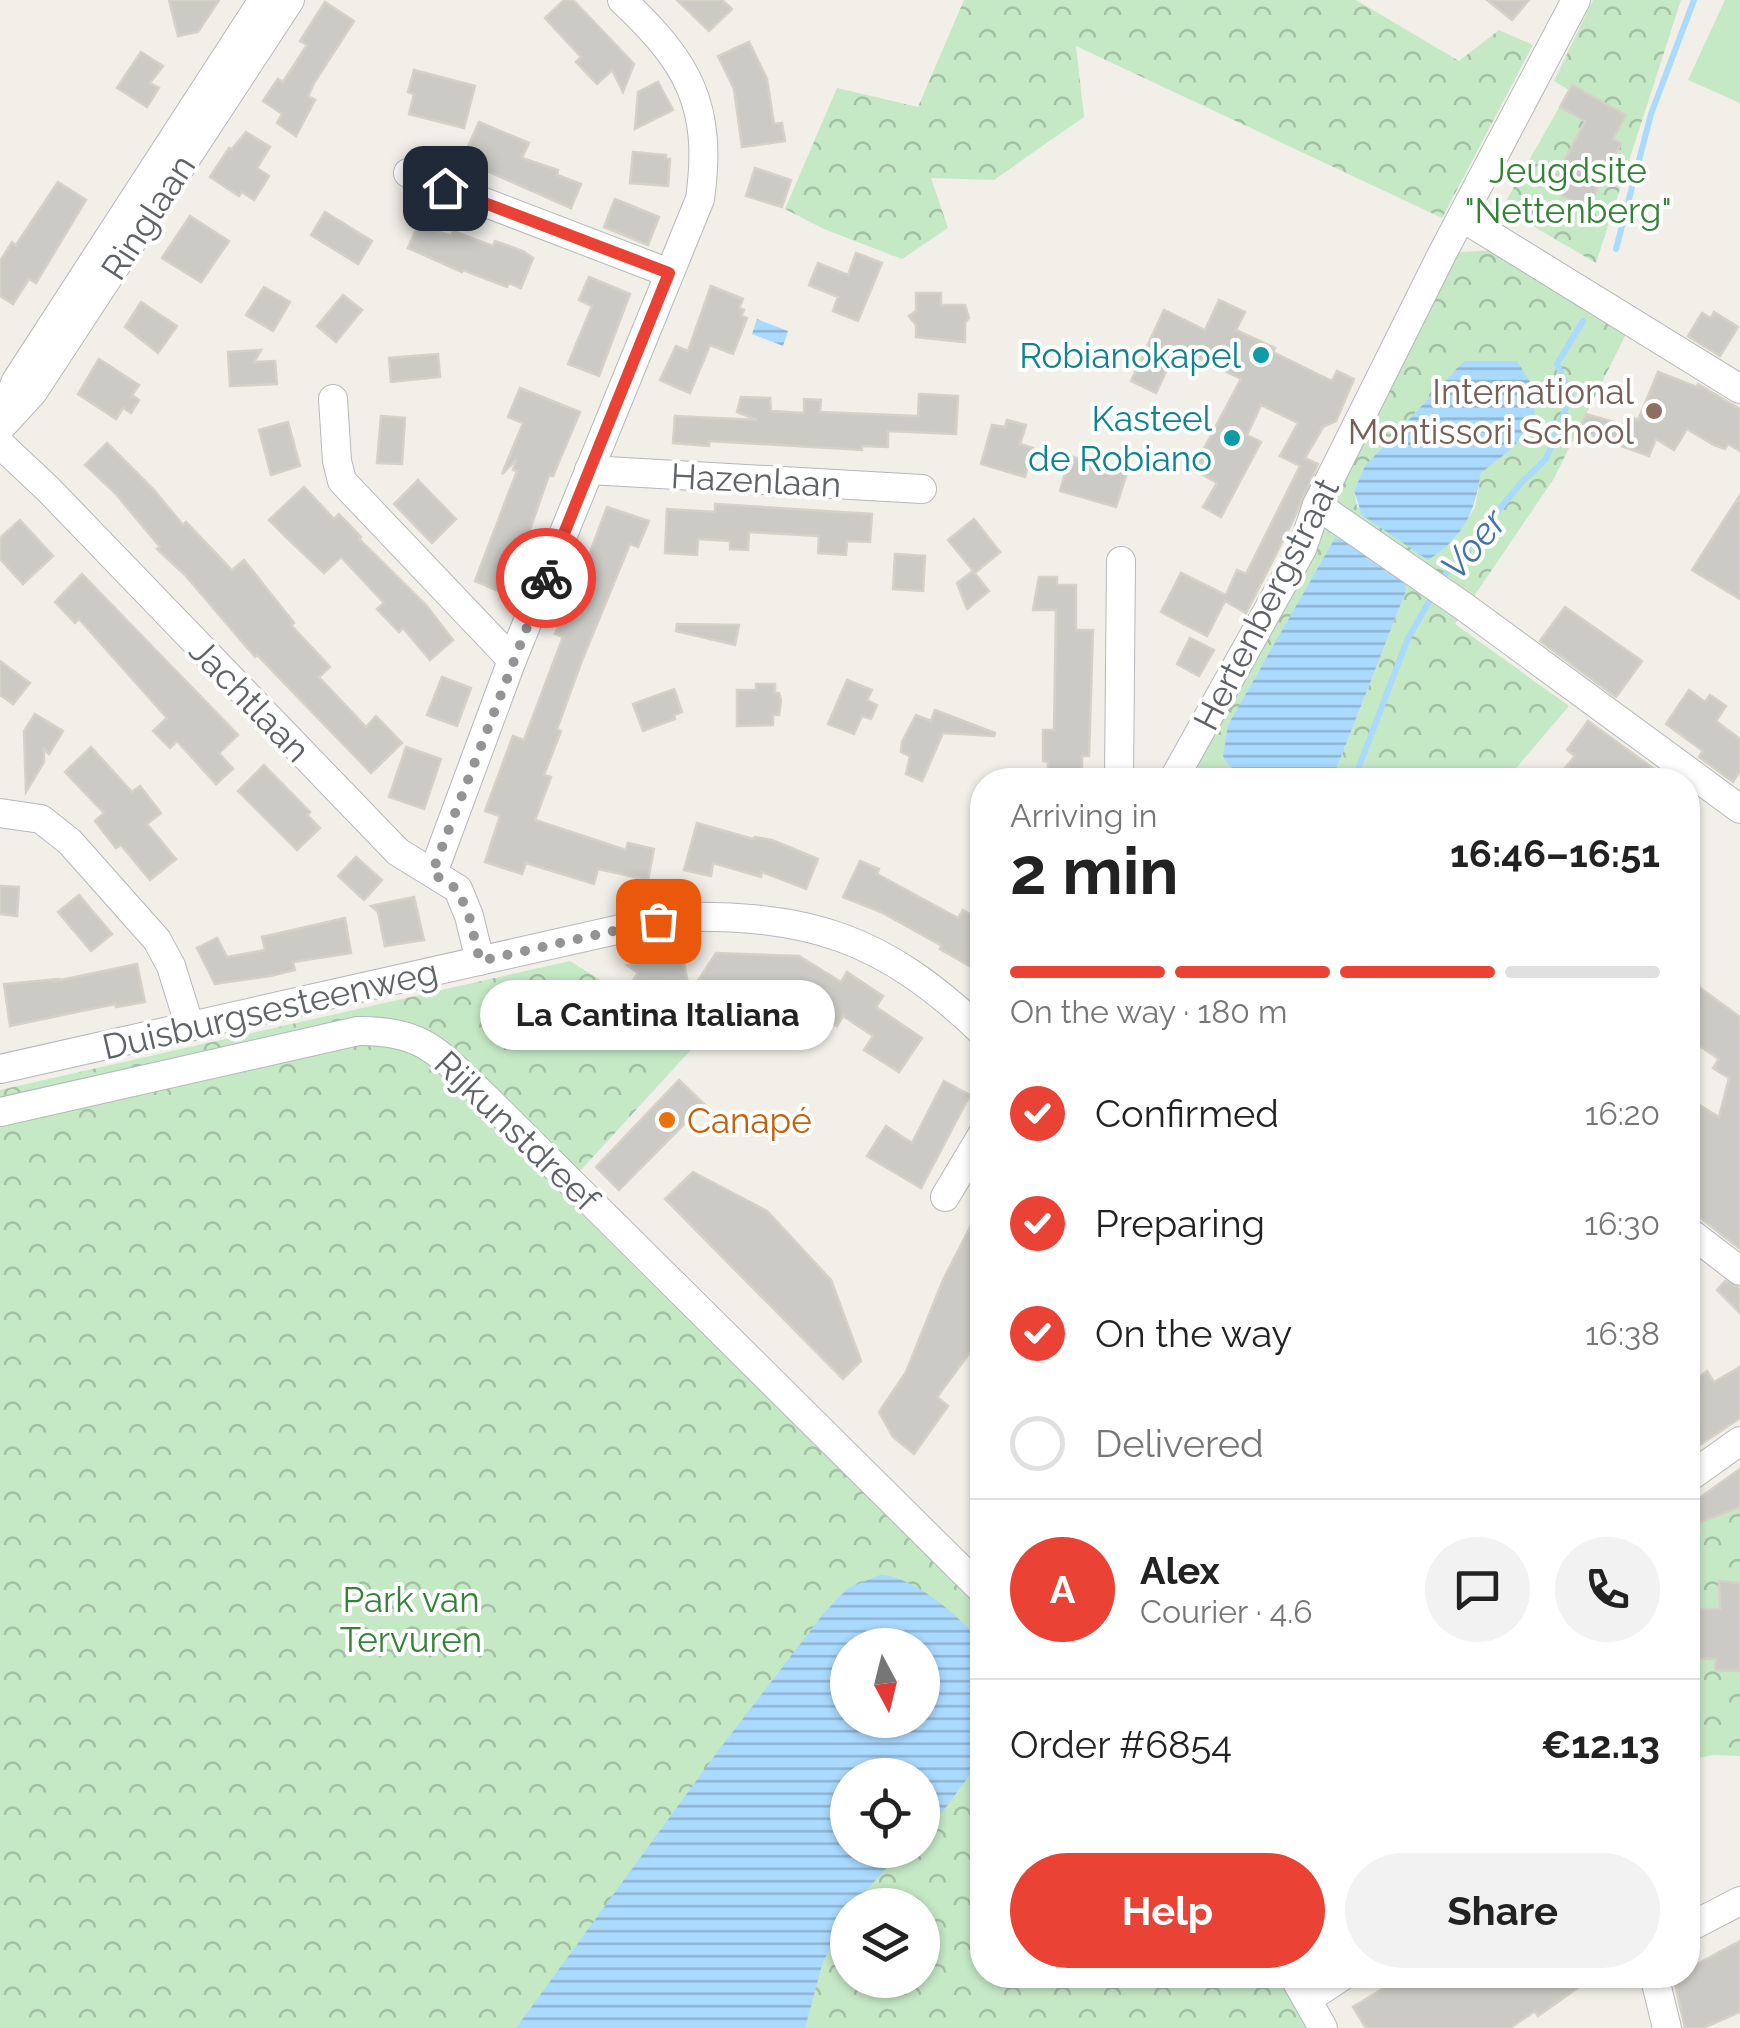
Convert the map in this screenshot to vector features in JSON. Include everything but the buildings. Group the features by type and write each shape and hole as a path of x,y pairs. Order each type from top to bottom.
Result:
{"street":[{"name":"Ringlaan","path":"0,418 16,381 264,0"},
{"name":"Ringlaan","path":"0,428 33,392 290,0"},
{"name":"Hertenbergstraat","path":"1180,768 1302,549 1317,505 1576,0"},
{"path":"432,873 512,660 700,199 705,162 703,128 694,92 678,60 629,2"},
{"path":"408,173 669,273"},
{"path":"1463,218 1740,388"},
{"path":"333,399 342,481 512,660"},
{"name":"Jachtlaan","path":"0,444 398,852 458,890 480,961"},
{"name":"Hazenlaan","path":"589,470 922,489"},
{"path":"1317,505 1685,768"},
{"path":"1119,768 1121,561"},
{"path":"1700,779 1740,808"},
{"path":"0,813 41,820 70,842 157,940 172,966 190,1028"},
{"name":"Duisburgsesteenweg","path":"0,1069 674,917 741,915 796,922 844,937 918,976 970,1022"},
{"name":"Rijkunstdreef","path":"0,1112 358,1031 412,1036 429,1046 486,1098 970,1578"},
{"path":"945,1198 970,1155"},
{"path":"1700,1241 1740,1271"},
{"path":"1700,1469 1740,1440"},
{"path":"1700,1922 1740,1901"},
{"path":"1301,1988 1323,2028"},
{"path":"1657,1988 1667,2028"}],"green space":[{"path":"964,0 1356,0 1459,61 1499,30 1533,45 1442,218 1076,46 1084,117 994,180 931,178 948,228 902,259 824,229 785,209 837,88 918,107"},
{"name":"Jeugdsite \"Nettenberg\"","path":"1593,0 1681,0 1596,263 1502,208 1569,90 1554,81"},
{"path":"1725,0 1740,0 1740,103 1688,80"},
{"path":"1500,250 1627,332 1553,480 1455,624 1569,706 1516,768 1337,768 1406,591 1349,541 1336,538 1228,725 1234,768 1191,768 1459,252","holes":["1464,361 1509,451 1481,473 1475,508 1452,543 1357,507 1354,491 1365,466"]},
{"name":"Park van Tervuren","path":"570,961 698,1042 560,1193 970,1598 970,1988 1284,1988 1308,2028 0,2028 0,1090"},
{"path":"1740,1505 1740,1756 1700,1758 1700,1522"}],"water":[{"path":"757,319 788,331 783,346 752,334"},
{"path":"1464,361 1517,361 1535,390 1534,424 1481,473 1475,501 1459,533 1428,560 1362,515 1354,491 1365,466"},
{"path":"1335,538 1349,541 1405,584 1406,591 1337,768 1232,768 1223,756 1228,725"},
{"path":"880,1575 893,1577 922,1590 970,1631 970,1774 940,1814 940,1758 830,1758 830,1868 887,1868 868,1888 830,1888 830,1948 805,2028 516,2028 824,1613 848,1588"}],"waterway":[{"name":"Voer","path":"1616,249 1651,114 1694,0"},
{"name":"Voer","path":"1441,580 1521,483 1546,459 1571,395 1557,364 1583,321"},
{"name":"Voer","path":"1359,768 1408,638 1433,595"}],"way so far":[{"path":"546,578 432,873 458,890 480,961 658,921"}],"place":[{"name":"Robianokapel","path":"1261,355"},
{"name":"International Montissori School","path":"1654,411"},
{"name":"Kasteel de Robiano","path":"1232,438"},
{"name":"La Cantina Italiana","path":"658,921"},
{"name":"Canapé","path":"667,1120"}],"route":[{"path":"445,188 669,273 546,578"}]}
